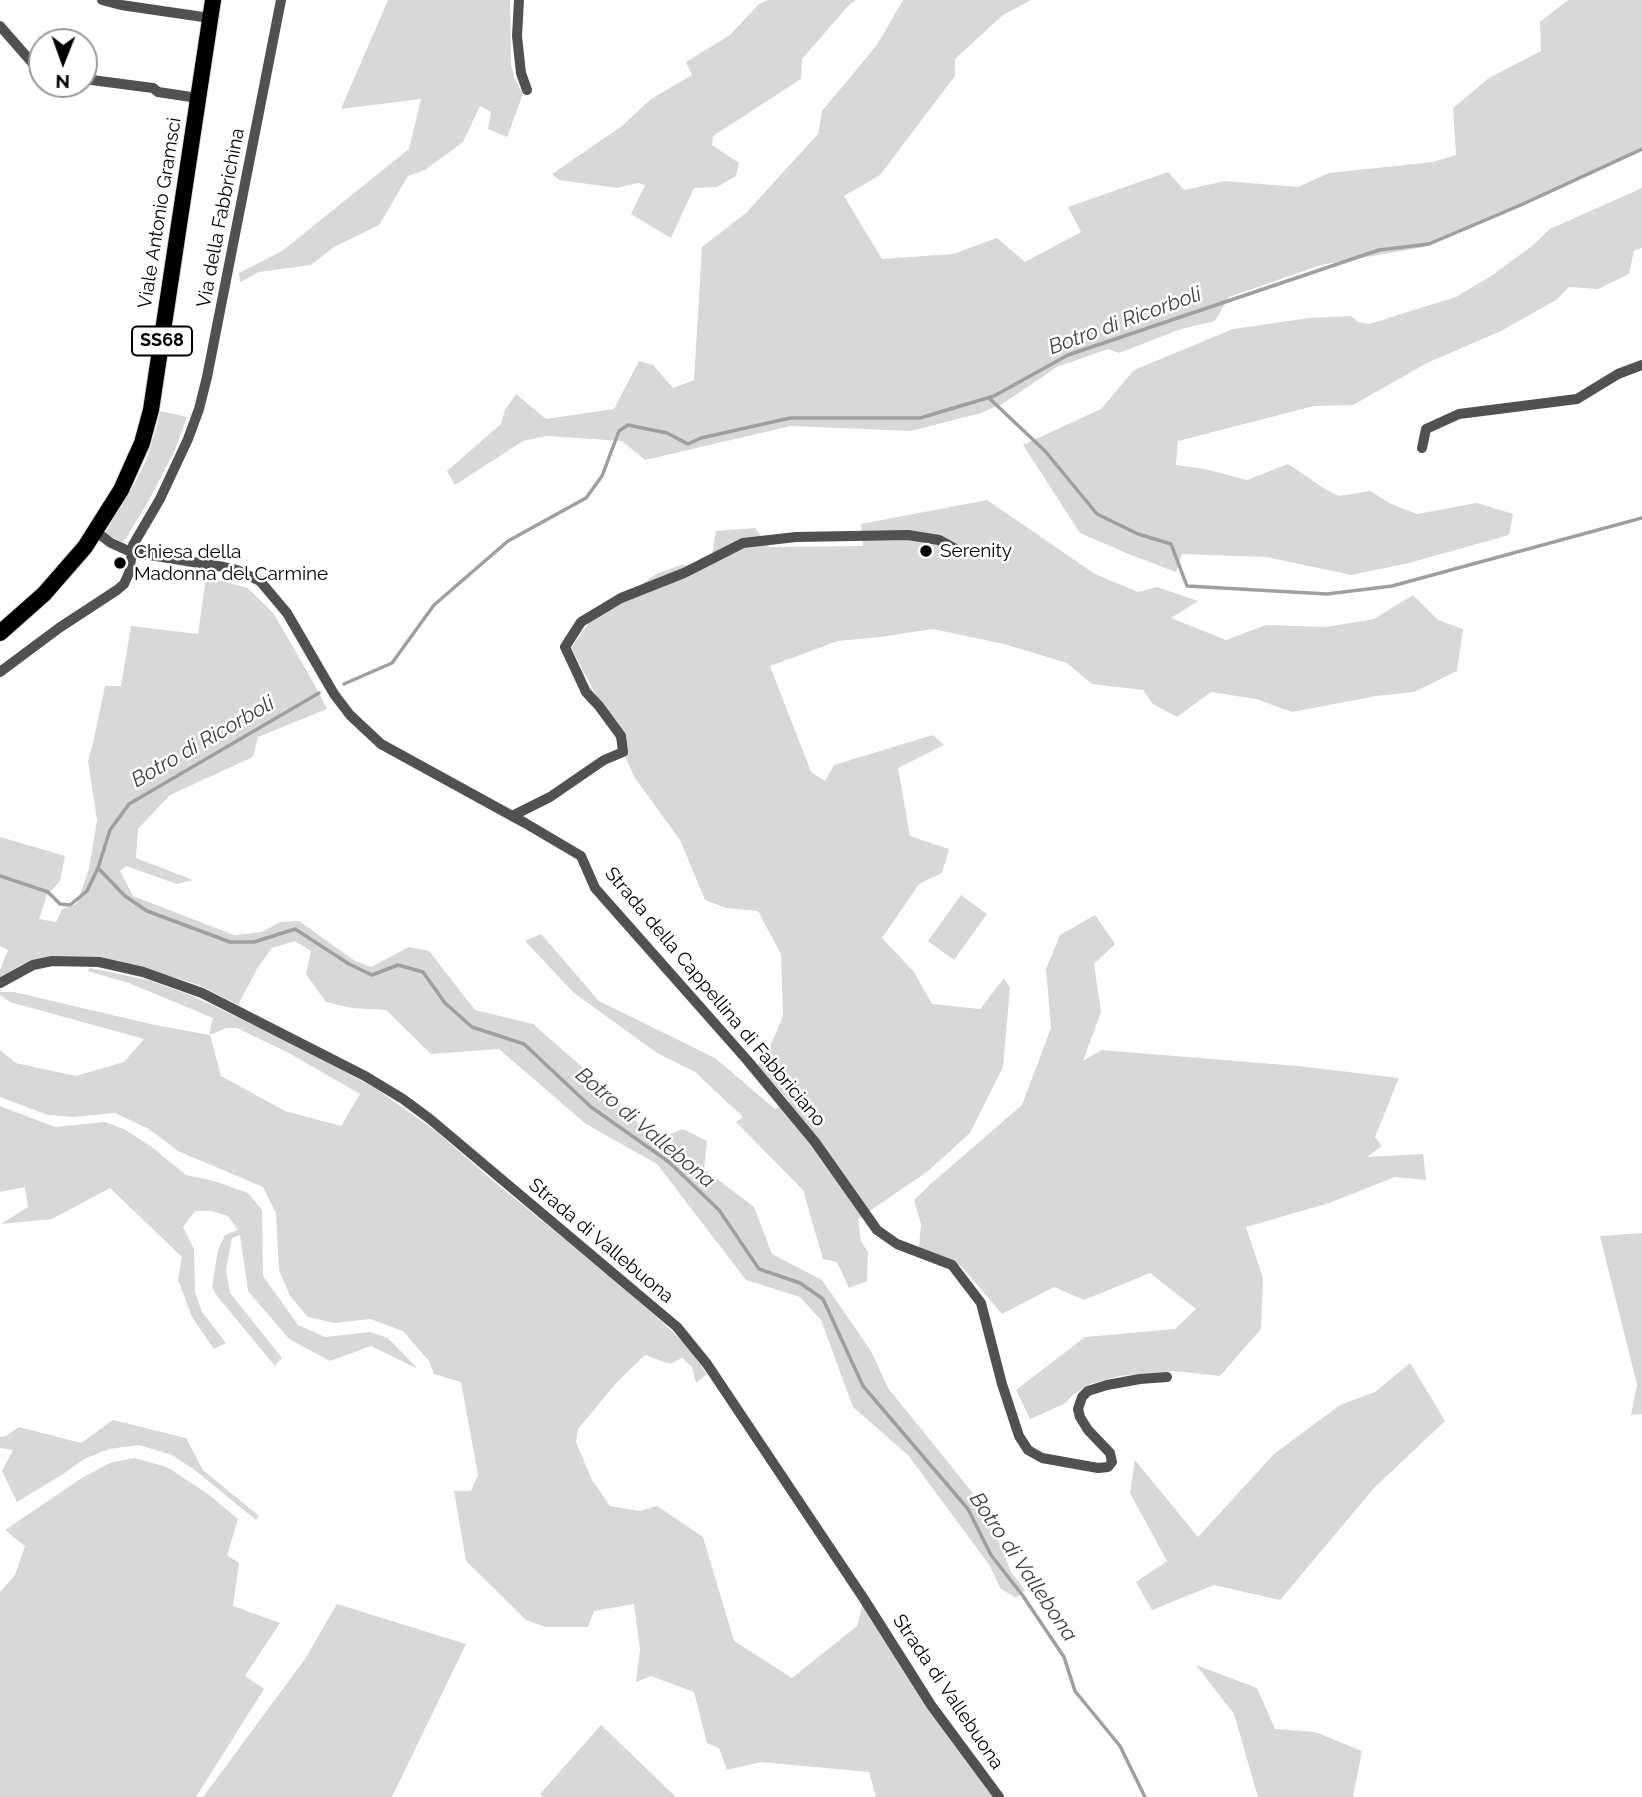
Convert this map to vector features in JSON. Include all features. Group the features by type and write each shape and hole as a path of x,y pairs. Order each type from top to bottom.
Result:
{"main road":[{"name":"Viale Antonio Gramsci","path":"0,633 52,586 77,556 125,483 142,443 147,428 213,0"}],"street":[{"path":"102,0 210,18"},
{"path":"519,0 517,36 521,73 527,90"},
{"name":"Via della Fabbrichina","path":"0,672 122,586 129,573 131,552 137,535 156,505 181,455 200,409 280,6"},
{"path":"0,26 28,59"},
{"path":"98,81 153,88 158,92 198,98"},
{"path":"1422,448 1426,429 1459,414 1577,399 1618,374 1642,365"},
{"name":"Strada della Cappellina di Fabbriciano","path":"95,531 111,543 131,552 224,567 260,581 287,614 331,689 350,715 381,744 581,856 595,888 816,1142 877,1230 897,1244 952,1265 981,1303 1002,1384 1019,1436 1028,1450 1042,1458 1098,1468 1108,1467 1112,1462 1110,1453 1088,1430 1080,1417 1078,1409 1082,1397 1088,1391 1107,1385 1167,1377"},
{"path":"512,816 550,797 604,760 623,752 621,736 586,692 565,647 581,622 621,598 684,573 743,543 796,537 908,536 939,540 961,552"},
{"name":"Strada di Vallebuona","path":"0,983 33,965 52,961 99,962 143,972 202,993 365,1076 430,1119 677,1327 707,1364 932,1705 999,1797"}],"shaded area":[{"path":"388,0 510,0 511,65 523,94 507,137 488,129 491,112 480,106 463,142 425,170 408,176 379,225 334,247 311,265 259,272 240,282 239,273 282,251 409,149 421,99 341,109"},
{"path":"768,0 856,0 802,59 801,79 713,136 712,145 739,163 736,176 717,187 694,188 671,238 631,214 645,185 638,183 617,188 559,180 552,174 622,126 651,99 692,75 686,62 730,35 759,4"},
{"path":"903,0 1031,0 1003,15 955,59 955,76 880,175 844,196 882,259 953,254 997,238 1025,262 1081,232 1068,207 1168,172 1184,190 1225,181 1298,187 1329,173 1433,162 1456,155 1453,108 1489,78 1541,51 1540,22 1568,0 1642,0 1642,151 1424,247 1321,265 1229,297 1215,321 1181,329 1119,353 1108,349 1057,367 1002,404 981,413 911,431 791,426 645,460 622,441 547,436 523,441 455,485 447,471 501,424 505,410 516,394 546,419 614,409 639,361 653,365 673,388 694,380 702,247 746,213 818,134 822,111 877,45"},
{"path":"1642,188 1642,248 1634,251 1629,274 1598,289 1569,287 1556,300 1501,331 1427,363 1353,405 1314,406 1178,441 1176,465 1247,480 1288,464 1339,496 1370,491 1391,504 1417,514 1477,503 1513,514 1509,535 1409,563 1351,575 1266,557 1182,554 1176,572 1080,533 1023,445 1101,409 1134,370 1233,329 1309,318 1351,316 1358,322 1369,324 1456,297 1491,276 1550,229"},
{"path":"160,411 187,417 175,450 123,543 105,533 146,461"},
{"path":"987,500 1095,574 1138,592 1157,587 1198,601 1171,618 1226,640 1266,625 1326,627 1374,619 1413,595 1438,620 1463,629 1457,671 1414,692 1376,696 1292,712 1256,699 1211,692 1177,717 1153,704 1143,690 1092,684 1067,663 1004,644 933,629 838,641 770,666 811,772 825,781 834,765 933,735 944,745 898,768 910,836 949,849 942,873 919,884 882,938 914,972 932,1004 980,1009 1004,978 1010,988 1003,1067 970,1133 928,1171 858,1219 861,1241 868,1252 867,1281 849,1288 837,1262 823,1259 803,1190 736,1122 743,1117 695,1072 657,1053 574,993 525,941 541,934 599,1001 715,1058 775,1109 790,1102 757,1066 769,1049 783,1016 781,954 758,911 726,908 705,900 680,840 635,778 571,648 589,623 656,574 681,565 710,566 716,531 755,528 769,547 863,546 861,524"},
{"path":"206,577 248,588 274,614 327,709 258,737 253,757 170,795 138,829 136,858 193,880 177,884 126,866 120,871 133,896 234,935 262,932 280,922 299,921 355,961 371,967 409,947 429,951 475,1010 533,1024 581,1066 655,1140 683,1129 707,1141 704,1169 754,1207 772,1254 822,1280 871,1351 888,1388 985,1508 1011,1572 1025,1590 1016,1598 1000,1588 990,1566 908,1455 853,1407 821,1320 800,1297 746,1280 657,1164 586,1124 499,1049 431,1054 386,1010 351,1008 326,1002 306,974 311,951 295,941 272,948 257,969 238,1005 199,985 143,968 98,959 46,957 21,965 0,977 8,950 0,946 0,837 65,856 60,881 47,895 39,919 56,922 62,909 77,903 89,869 97,820 88,761 105,686 121,686 131,626 198,634"},
{"path":"961,895 987,914 954,960 928,941"},
{"path":"1095,915 1115,944 1094,964 1101,1012 1083,1061 1101,1050 1298,1066 1399,1078 1375,1137 1382,1146 1367,1157 1423,1154 1426,1180 1395,1177 1329,1203 1246,1227 1263,1278 1261,1329 1220,1376 1175,1371 1119,1376 1090,1384 1064,1404 1030,1419 1016,1390 1085,1337 1175,1329 1196,1309 1150,1273 1084,1300 1054,1287 1002,1314 961,1266 919,1247 921,1224 914,1200 1022,1105 1051,1028 1046,969 1060,935"},
{"path":"90,968 148,980 190,995 286,1040 375,1088 437,1132 660,1320 685,1344 707,1374 696,1383 692,1367 682,1358 670,1364 645,1355 617,1382 578,1429 576,1442 592,1480 610,1506 640,1511 657,1506 703,1537 734,1641 792,1678 857,1626 864,1599 995,1797 876,1797 869,1772 761,1762 727,1770 719,1748 707,1743 694,1692 651,1676 636,1682 640,1649 634,1604 594,1611 588,1627 546,1627 526,1620 466,1561 454,1491 471,1491 478,1475 461,1382 434,1374 429,1361 403,1331 370,1319 335,1323 308,1317 290,1296 279,1270 276,1213 263,1187 178,1151 149,1129 115,1113 74,1117 48,1115 0,1097 0,1050 16,1063 76,1076 124,1062 144,1039 10,1002 0,995 0,992 14,992 209,1035 213,1018 129,983 87,971","holes":["226,1028 237,1028 287,1052 360,1094 341,1126 285,1111 221,1076 210,1035"]},
{"path":"0,1106 55,1127 105,1122 124,1129 152,1147 186,1175 248,1193 262,1210 263,1276 298,1325 325,1337 370,1332 388,1338 418,1369 371,1346 330,1361 289,1339 248,1291 240,1235 232,1238 226,1269 230,1293 282,1358 275,1366 212,1287 218,1250 225,1235 238,1230 228,1216 211,1211 195,1211 183,1227 194,1249 195,1292 202,1312 226,1343 214,1349 192,1317 178,1280 182,1257 110,1188 52,1219 1,1224 28,1207 25,1187 0,1192"},
{"path":"1642,1233 1642,1414 1631,1415 1637,1385 1600,1236"},
{"path":"1410,1363 1445,1421 1375,1487 1280,1600 1214,1585 1152,1610 1136,1582 1167,1561 1130,1493 1135,1460 1198,1537 1274,1454 1340,1405 1375,1392"},
{"path":"113,1420 186,1438 203,1470 259,1516 256,1520 172,1455 139,1445 109,1449 84,1459 17,1502 2,1471 13,1450 0,1448 0,1437 19,1427 81,1443"},
{"path":"134,1458 167,1467 208,1494 238,1519 227,1555 239,1563 233,1606 280,1623 245,1676 264,1689 196,1797 0,1797 0,1592 15,1575 25,1546 5,1530 82,1478 110,1463"},
{"path":"337,1604 466,1644 392,1797 203,1797 305,1659"},
{"path":"1196,1665 1257,1688 1275,1729 1315,1732 1362,1751 1353,1797 1258,1797 1234,1714"},
{"path":"601,1725 676,1797 543,1797 540,1794"}],"waterway":[{"name":"Botro di Ricorboli","path":"344,684 392,663 434,605 508,541 586,498 602,476 619,431 628,425 667,433 688,444 701,438 790,418 920,418 994,396 1068,355 1379,250 1429,244 1642,149"},
{"path":"989,398 1045,451 1097,514 1138,534 1171,544 1187,586 1327,594 1392,586 1642,518"},
{"name":"Botro di Ricorboli","path":"98,868 110,830 129,804 319,693"},
{"name":"Botro di Vallebona","path":"0,876 48,892 60,904 70,905 87,891 98,868 125,896 147,911 230,942 254,942 295,929 349,964 372,975 398,965 423,972 445,1003 472,1027 524,1044 591,1107 669,1162 719,1210 759,1269 800,1283 823,1299 863,1386 968,1509 991,1555 1023,1596 1064,1657 1075,1691 1120,1746 1145,1797"}],"place":[{"name":"Serenity","path":"926,551"},
{"name":"Chiesa della Madonna del Carmine","path":"120,563"}]}
